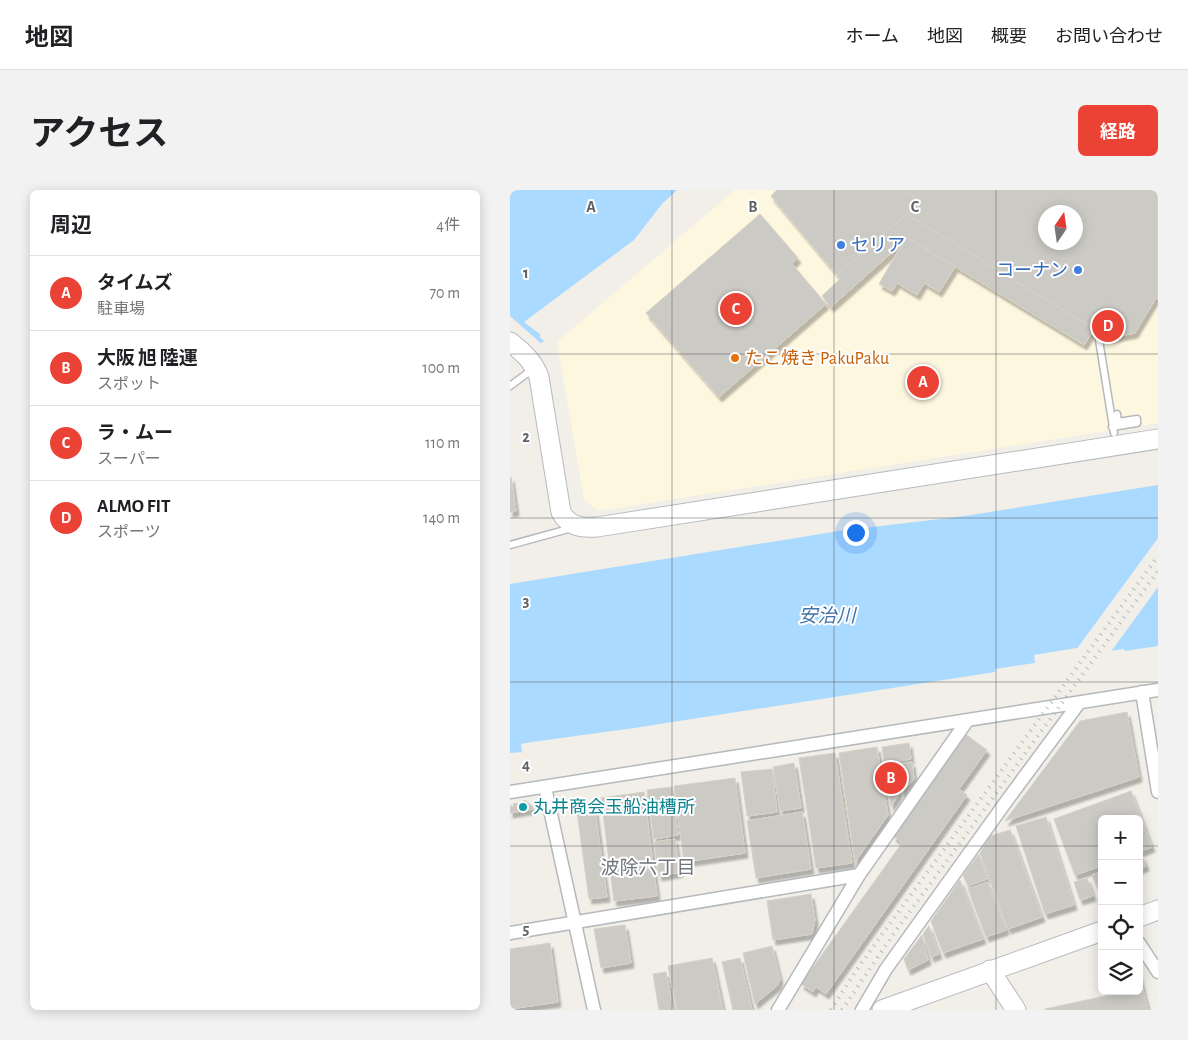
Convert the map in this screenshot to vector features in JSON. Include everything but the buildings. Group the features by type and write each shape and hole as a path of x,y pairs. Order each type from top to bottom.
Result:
{"street":[{"path":"510,342 532,362 541,388 561,512 568,522 578,527 597,527 1158,439"},
{"path":"510,792 1079,704 1158,690"},
{"path":"1142,692 1158,792"},
{"path":"862,1010 892,961 1008,799 1079,704"},
{"path":"778,1010 859,876 967,721"},
{"path":"545,787 594,1010"},
{"path":"510,932 859,876"},
{"path":"1143,916 1158,910"},
{"path":"882,1010 1098,932"},
{"path":"1143,949 1158,972"},
{"path":"990,970 1016,1010"}],"lane":[{"path":"1099,340 1113,430 1137,423 1137,419 1118,422 1117,414"},
{"path":"510,386 532,362"},
{"path":"510,545 578,527"}],"shaded area":[{"path":"735,190 1158,190 1158,423 598,511 584,500 557,342"}],"water":[{"path":"510,190 677,190 662,204 634,240 524,322 541,335 539,336 544,341 510,366"},
{"name":"安治川","path":"1158,485 1158,646 1125,651 1124,649 1109,651 1107,643 1034,655 1035,663 995,669 995,672 532,742 521,744 522,752 510,753 510,584 839,531 965,516"}],"pier":[{"path":"510,316 543,345 511,368 510,367"},
{"path":"1158,538 1158,587 1110,653 1107,652 1106,646 1076,650"}],"railway":[{"path":"831,1010 883,933 1158,556"},
{"path":"842,1010 890,939 1158,571"}],"place":[{"name":"セリア","path":"841,245"},
{"name":"コーナン","path":"1078,270"},
{"name":"ラ・ムー","path":"736,309"},
{"name":"ALMO FIT","path":"1108,326"},
{"name":"たこ焼き PakuPaku","path":"735,358"},
{"name":"タイムズ","path":"923,382"},
{"name":"大阪 旭 陸運","path":"891,778"},
{"name":"丸井商会玉船油槽所","path":"523,807"}],"district":[{"name":"波除六丁目","path":"648,867"}]}
